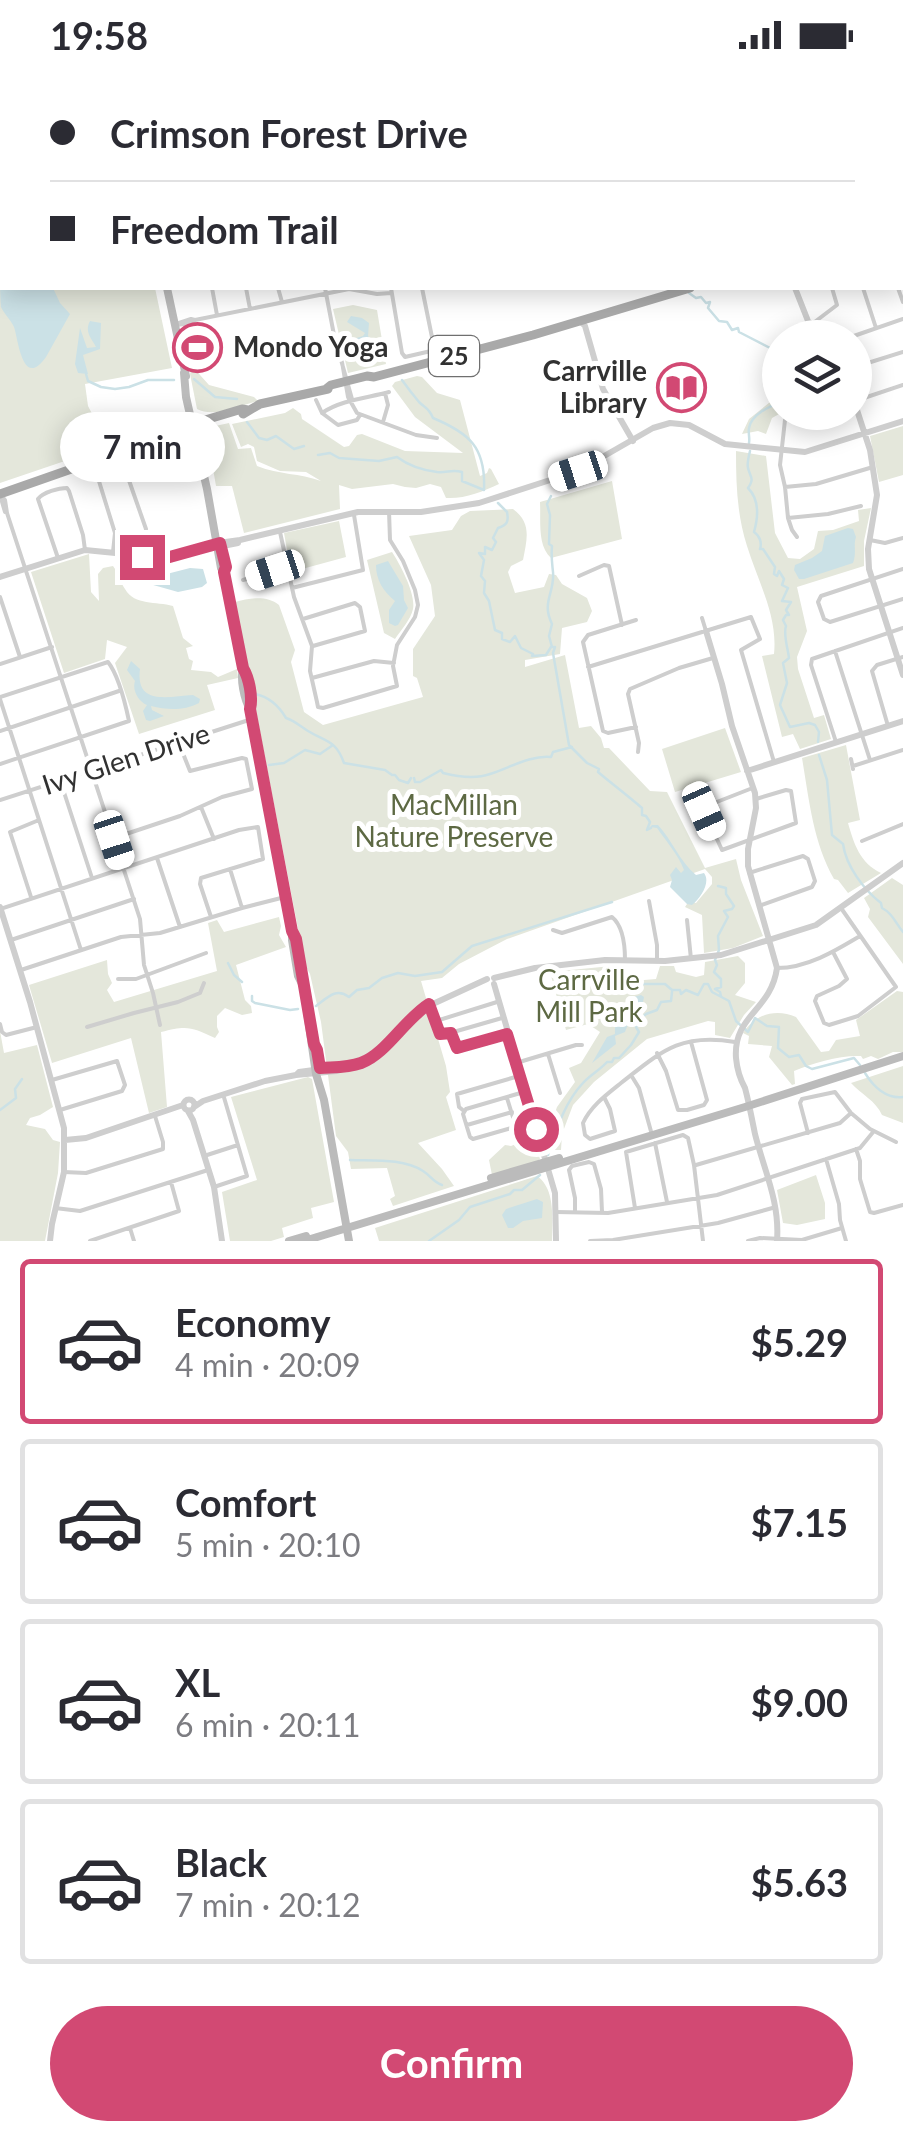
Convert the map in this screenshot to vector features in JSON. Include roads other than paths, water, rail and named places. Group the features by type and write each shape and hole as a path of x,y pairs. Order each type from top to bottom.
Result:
{"main road":[{"path":"167,290 212,524 226,567 351,1241"},
{"name":"25","path":"347,384 684,290"},
{"path":"0,494 242,409 347,384"},
{"path":"289,1241 652,1136 784,1090 788,1092 903,1056"},
{"path":"304,1241 348,1225"}],"street":[{"path":"212,290 217,316"},
{"path":"246,290 250,309"},
{"path":"279,290 282,303"},
{"path":"355,290 377,294 391,290 402,353 407,356 434,347 422,290"},
{"path":"796,290 808,320"},
{"path":"818,320 836,306 832,290"},
{"path":"864,290 876,328"},
{"path":"174,325 326,291 355,411 416,435 437,438"},
{"path":"872,329 903,319"},
{"path":"580,322 585,326 603,390 633,441"},
{"path":"872,362 903,352"},
{"path":"872,396 903,385"},
{"path":"322,413 387,392 388,405 382,422"},
{"path":"316,400 333,423 357,420 360,415"},
{"path":"0,577 85,550 166,558 354,513 421,512 479,503 578,471 653,428 670,423 689,425 725,444 781,451 814,450 903,421"},
{"path":"785,430 780,465 788,518 797,538"},
{"path":"864,430 877,495 868,562 903,675"},
{"path":"786,487 816,484 873,467"},
{"path":"113,552 115,532 98,480 123,468 128,472 146,529 142,557"},
{"path":"58,558 38,499 64,488 85,550"},
{"path":"0,494 140,919 143,959 160,1025"},
{"path":"788,518 862,506"},
{"path":"280,531 292,588 312,646 310,668 318,705 323,708 396,687 397,645 418,605 403,561 390,540 388,512"},
{"path":"292,588 362,571 354,513"},
{"path":"870,540 886,543 903,538"},
{"path":"579,576 610,566 622,625"},
{"path":"242,580 287,567"},
{"path":"903,570 821,596 818,602 824,619 830,622 903,598"},
{"path":"0,597 20,657"},
{"path":"303,619 355,603 360,607 365,631 312,646"},
{"path":"588,668 748,617 753,619 760,639 741,650 774,762"},
{"path":"702,618 747,771 754,812"},
{"path":"636,620 584,637 583,642 603,731 636,727"},
{"path":"836,742 811,665 814,657 903,628"},
{"path":"0,664 52,647"},
{"path":"835,650 870,760"},
{"path":"638,752 640,742 628,694 632,686 714,658"},
{"path":"888,726 872,671 877,665 900,658"},
{"path":"312,678 374,661 394,662"},
{"path":"0,764 19,757 81,738 129,721 112,664 108,662 0,698 10,728 19,757 29,791 82,950"},
{"path":"0,731 120,691"},
{"name":"Ivy Glen Drive","path":"0,800 251,714"},
{"path":"747,771 903,721"},
{"path":"114,838 253,786 248,762 242,758 190,771 178,741"},
{"path":"851,759 853,768 903,750"},
{"path":"60,780 92,878"},
{"path":"750,785 756,799 747,859 749,873 777,968 773,988 737,1038 736,1066 776,1207 777,1240"},
{"path":"750,785 703,810 722,850 796,822 791,790 756,799"},
{"path":"201,807 214,839"},
{"path":"32,898 10,832 39,820"},
{"path":"862,841 903,824"},
{"path":"50,1241 64,1172 65,1140 52,1080 0,908 255,826 260,829 263,859 200,880 210,917"},
{"path":"749,873 803,856 808,859 815,881 812,887 759,906"},
{"path":"157,858 180,927"},
{"path":"65,1140 86,1138 299,1072 360,1064 429,1004 536,968 625,960 690,960 770,941 816,925 903,863"},
{"path":"230,868 242,908"},
{"path":"20,970 122,937 160,933 286,897"},
{"path":"12,940 134,900"},
{"path":"649,900 657,961"},
{"path":"833,952 848,979 816,996 814,1001 824,1023 829,1025 858,1016 896,987 841,908"},
{"path":"553,930 562,933 612,917 618,924 625,960"},
{"path":"687,920 690,960"},
{"path":"777,968 792,967 833,952 860,936"},
{"path":"118,979 147,976 206,953"},
{"path":"491,982 555,1193 556,1241"},
{"path":"87,1027 196,996 204,984"},
{"path":"436,1022 496,998"},
{"path":"429,1004 440,1034 502,1018"},
{"path":"0,1024 6,1035 37,1027"},
{"path":"451,1033 458,1048 507,1034"},
{"path":"604,1096 615,1130 590,1139 583,1124 594,1106 604,1096 657,1053 710,1038 737,1038"},
{"path":"657,1053 678,1110 704,1105 707,1100 691,1042"},
{"path":"516,1063 582,1046"},
{"path":"548,1054 560,1093"},
{"path":"52,1080 118,1062 125,1085 122,1091 60,1110"},
{"path":"631,1075 639,1088 667,1202"},
{"path":"519,1076 458,1094 459,1107 474,1139 533,1122"},
{"path":"464,1111 524,1092"},
{"path":"808,1133 800,1103 835,1092 851,1113 896,1142"},
{"path":"214,1187 247,1176 223,1094"},
{"path":"507,1097 516,1126"},
{"path":"190,1107 214,1187 223,1240"},
{"path":"467,1125 512,1112"},
{"path":"694,1165 840,1123 851,1113"},
{"path":"64,1172 86,1174 163,1149 154,1116"},
{"path":"556,1212 602,1212 716,1195 856,1149 874,1131"},
{"path":"636,1208 626,1152 652,1136 682,1134 688,1138 694,1165 704,1241"},
{"path":"204,1156 238,1146"},
{"path":"856,1149 870,1212 903,1205"},
{"path":"826,1158 846,1241"},
{"path":"575,1212 569,1169 590,1162 600,1182 602,1212"},
{"path":"55,1208 80,1210 208,1170"},
{"path":"90,1241 179,1211 171,1182"},
{"path":"590,1241 718,1223 776,1207"},
{"path":"130,1228 134,1241"},
{"path":"748,1241 802,1240 842,1228"}],"waterway":[{"path":"689,293 710,302 708,308 719,321 762,344"},
{"path":"86,374 88,381 115,389 148,380 174,380"},
{"path":"194,379 215,397 237,399"},
{"path":"318,455 330,453 339,458 379,461 397,457 426,470 462,472 462,481 484,490 482,463 473,444 433,418 402,380"},
{"path":"749,443 749,428 762,412"},
{"path":"247,422 259,438 276,436 294,449 304,446"},
{"path":"750,451 748,466 752,480 748,488 757,509 754,532 760,549 775,567 774,574 777,576 779,571 784,579 782,585 788,588 782,601 791,602 786,610 789,615 783,620 789,658 783,663 787,683 780,705 790,727 815,725 818,742"},
{"path":"551,496 547,504 553,572 548,603 552,624 549,636 555,647 569,745 642,808 642,815 650,822 647,830 651,828"},
{"path":"498,503 507,512 507,521 498,528 492,550 485,547 485,554 479,553 484,560 481,576 495,630 510,642 515,636 521,648 532,656 546,655 551,647"},
{"path":"255,694 270,700 286,718 334,746 344,763 385,770 408,783 411,778"},
{"path":"269,765 284,763 305,750 320,754 333,745"},
{"path":"414,778 420,782 441,770 461,776 485,776 572,747"},
{"path":"819,755 827,780 832,835 843,844 857,877 903,932"},
{"path":"718,886 726,888 734,906 724,911 728,917 718,936 714,972 721,979 721,987 715,989 721,996"},
{"path":"316,1006 332,995 349,997 398,973 415,976 442,972 472,946 612,902"},
{"path":"228,963 242,982"},
{"path":"575,973 613,976 635,986 665,984 681,994 686,990 698,995 708,984 712,992 729,1001 736,1021 748,1032 755,1018 767,1026 779,1027 778,1048 789,1057 799,1055 812,1069 854,1058 860,1065"},
{"path":"548,1155 561,1117 576,1091 607,1062 619,1058 639,1032 639,1020 657,1010 661,1002 671,1001 672,992"},
{"path":"252,996 255,1003 298,1009"},
{"path":"865,1073 881,1091 903,1097"},
{"path":"0,1110 16,1098 15,1089 22,1079"},
{"path":"350,1160 406,1164 442,1185"},
{"path":"429,1241 470,1207 522,1190 540,1175"}],"place":[{"name":"Mondo Yoga","path":"198,347"},
{"name":"Carrville Library","path":"682,387"}],"park label":[{"name":"MacMillan Nature Preserve","path":"454,821"},
{"name":"Carrville Mill Park","path":"589,996"}]}
